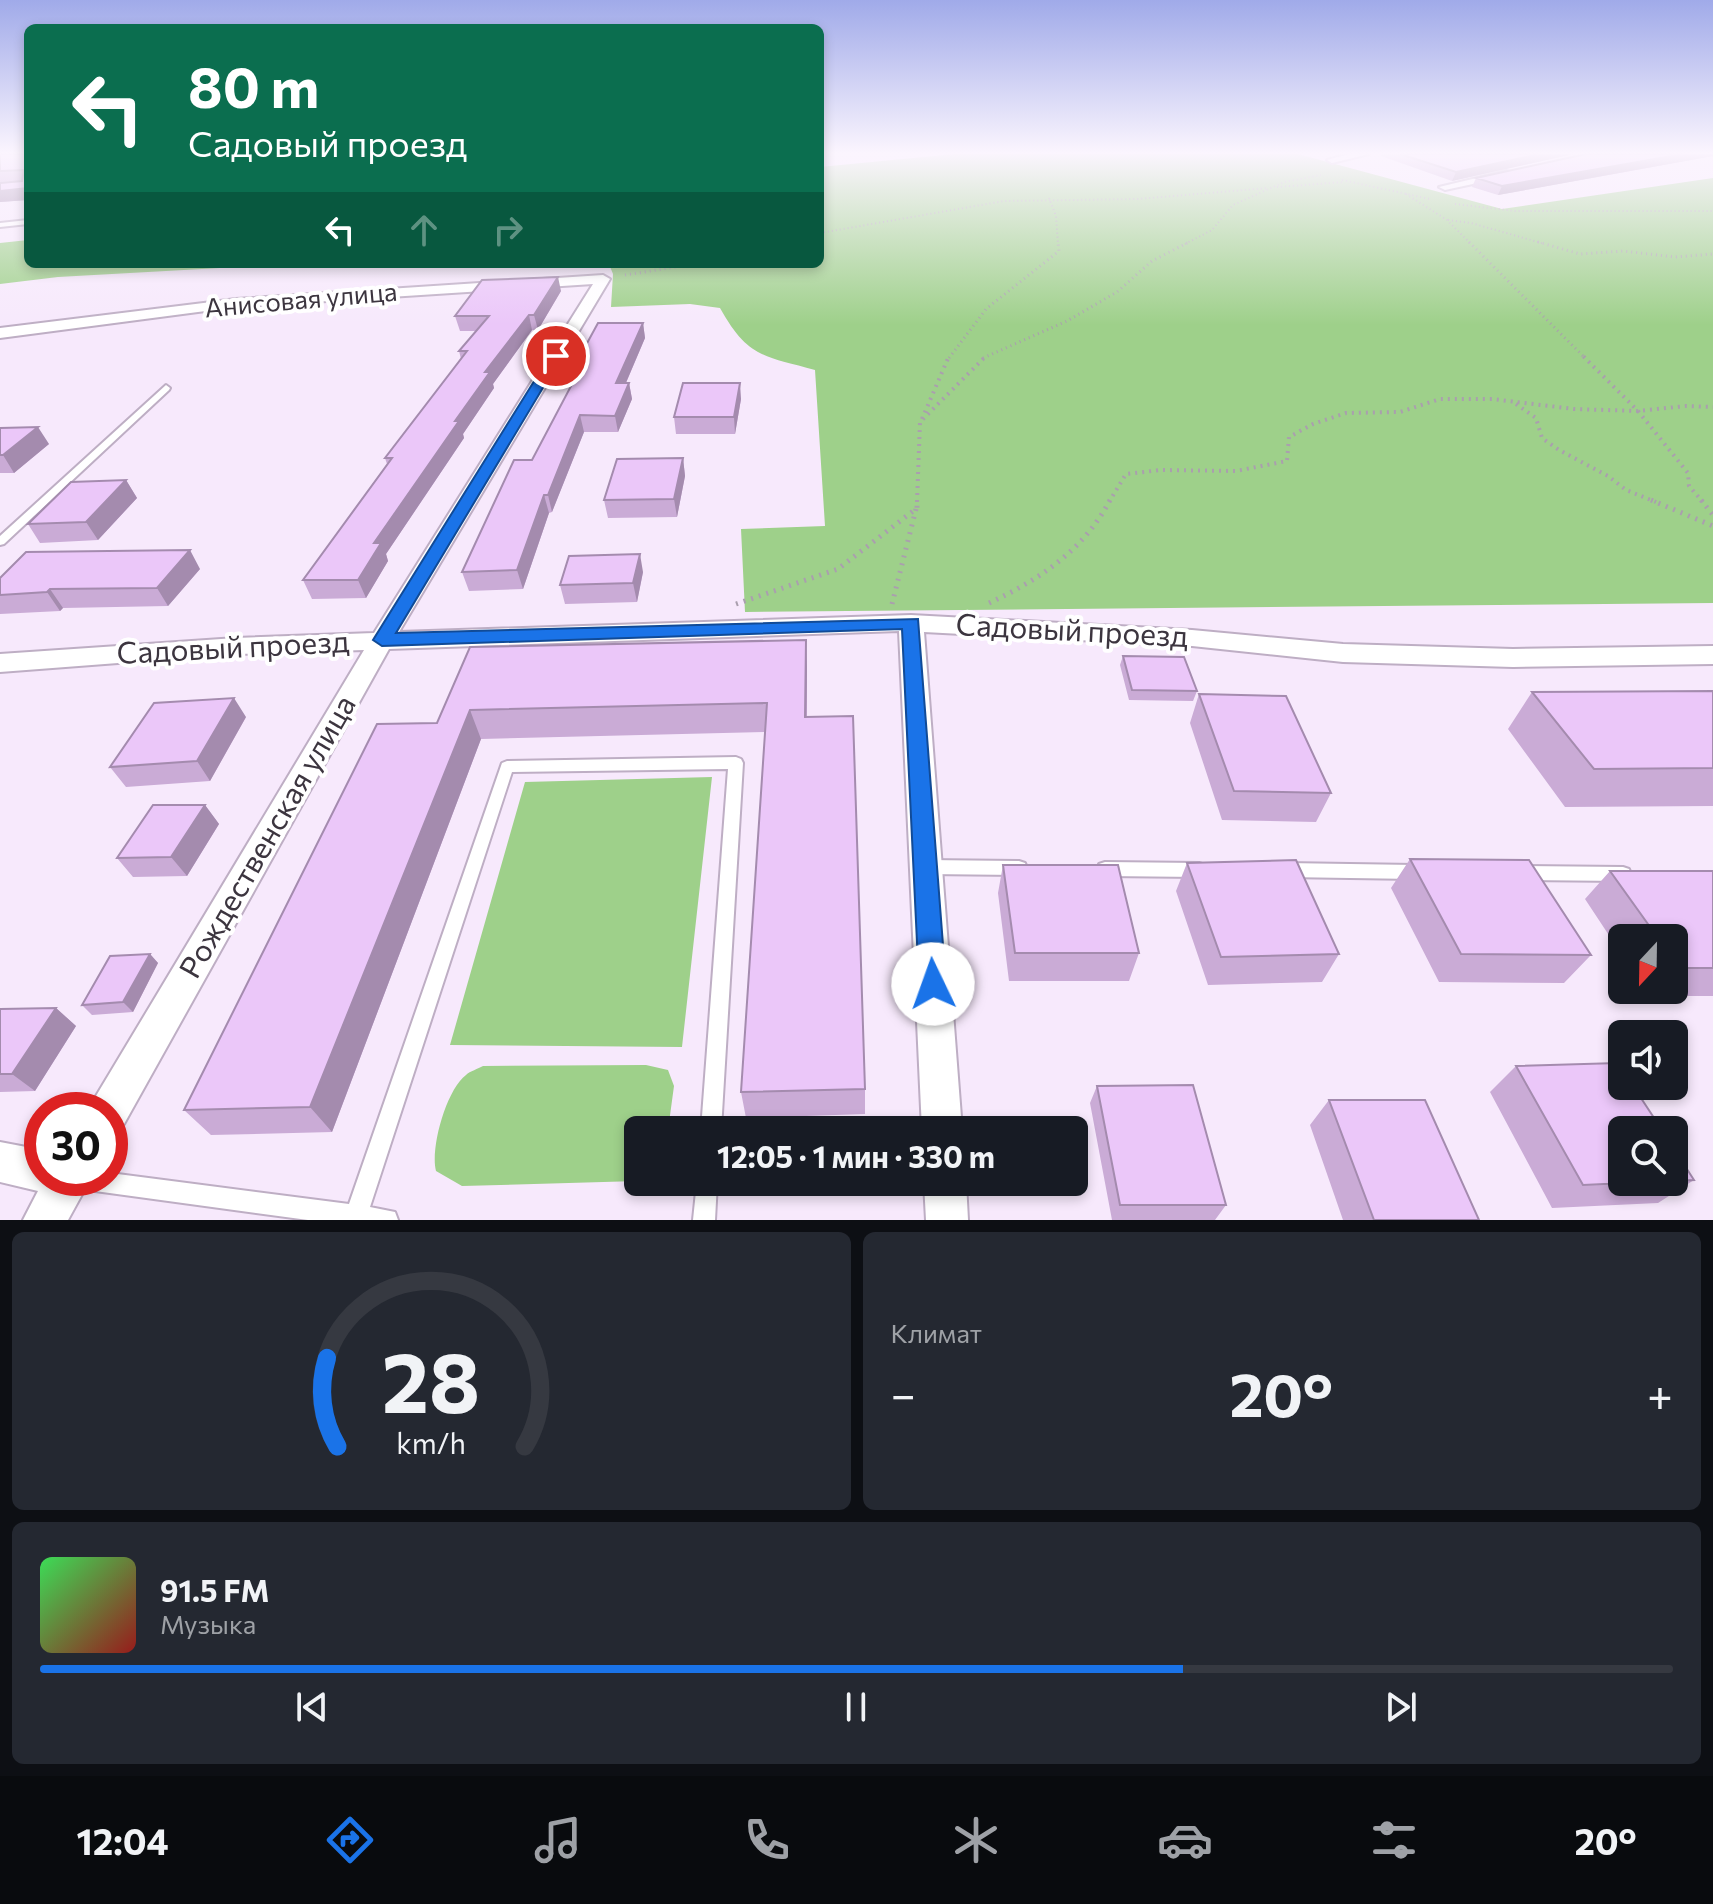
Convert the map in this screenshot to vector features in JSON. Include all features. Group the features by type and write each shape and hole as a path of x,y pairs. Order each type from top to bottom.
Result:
{"street":[{"name":"Анисовая улица","path":"0,333 236,303 603,279"},
{"name":"Рождественская улица","path":"120,1092 382,640 603,279"},
{"name":"Садовый проезд","path":"0,663 236,646 900,623 1192,638 1343,653 1513,658 1713,655"},
{"path":"900,623 926,867 941,1116"},
{"path":"0,1162 24,1167"},
{"path":"44,1220 60,1196"},
{"path":"946,1196 947,1220"}],"lane":[{"path":"0,225 24,222"},
{"path":"0,542 166,388"},
{"path":"356,1216 507,767 736,763 712,1116"},
{"path":"926,867 1036,868"},
{"path":"1083,868 1209,870"},
{"path":"1272,870 1430,872"},
{"path":"1508,872 1634,874"},
{"path":"128,1185 387,1220"},
{"path":"704,1220 706,1196"}],"path":[{"path":"824,232 939,211"},
{"path":"900,623 917,508 920,422 951,352 986,309 1059,251 1054,211"},
{"path":"920,422 985,356 1067,321 1117,292 1152,261 1212,230 1228,211"},
{"path":"1433,211 1447,220 1638,411 1688,473 1689,486 1713,515"},
{"path":"1514,211 1713,211"},
{"path":"1447,220 1471,223 1580,254 1623,251 1675,257 1713,254"},
{"path":"603,279 670,268"},
{"path":"979,605 992,602 1063,562 1102,516 1114,489 1126,474 1161,470 1236,471 1287,461 1289,437 1313,424 1346,413 1400,412 1440,399 1638,411 1686,406 1713,407"},
{"path":"1512,402 1536,418 1542,438 1559,450 1608,476 1626,490 1713,526"},
{"path":"726,607 838,569 917,508"}],"green space":[{"path":"824,211 1713,211 1713,603 745,612 741,529 825,526 815,370 770,357 749,346 739,337 720,308 690,304 611,307 611,268 824,268"},
{"path":"24,240 24,268 220,268 58,277 0,284 0,243"},
{"path":"712,777 682,1047 450,1045 525,782"},
{"path":"646,1065 668,1070 674,1086 670,1116 624,1116 624,1181 462,1186 436,1171 435,1149 441,1120 452,1093 466,1075 483,1066"}],"building":[{"path":"558,277 534,315 529,315 485,372 490,372 374,543 381,543 358,580 303,580 392,458 385,458 467,351 459,351 489,316 455,316 482,280"},
{"path":"598,323 643,323 616,383 629,383 615,416 580,415 548,495 544,495 517,570 462,572 514,460 532,460 580,369 573,369"},
{"path":"683,383 740,383 734,417 674,417"},
{"path":"38,427 3,455 0,455 0,428"},
{"path":"683,458 674,499 604,500 617,459"},
{"path":"126,480 86,522 28,524 71,482"},
{"path":"190,550 157,588 50,589 47,592 0,595 0,578 26,552"},
{"path":"640,554 633,583 560,585 569,556"},
{"path":"806,640 805,717 853,716 865,1089 741,1092 767,703 470,710 310,1107 184,1110 377,724 437,723 470,647"},
{"path":"1123,656 1184,657 1197,691 1132,690"},
{"path":"1713,691 1713,768 1594,769 1532,692"},
{"path":"1199,694 1286,696 1331,793 1234,791"},
{"path":"234,698 197,761 110,767 154,703"},
{"path":"153,805 205,805 171,857 117,858"},
{"path":"1410,859 1529,860 1591,955 1461,954"},
{"path":"1296,860 1339,954 1221,957 1187,863"},
{"path":"1003,865 1118,865 1139,953 1015,953"},
{"path":"1610,871 1713,871 1713,968 1688,968 1688,924 1648,924"},
{"path":"150,954 123,1002 82,1005 110,956"},
{"path":"56,1008 12,1074 0,1074 0,1009"},
{"path":"1608,1063 1608,1100 1642,1100 1653,1116 1608,1116 1608,1184 1583,1185 1516,1066"},
{"path":"1193,1085 1226,1205 1120,1205 1097,1086"},
{"path":"1329,1100 1425,1100 1479,1220 1374,1220"}],"route":[{"path":"556,356 382,640 911,623 933,984"}]}
